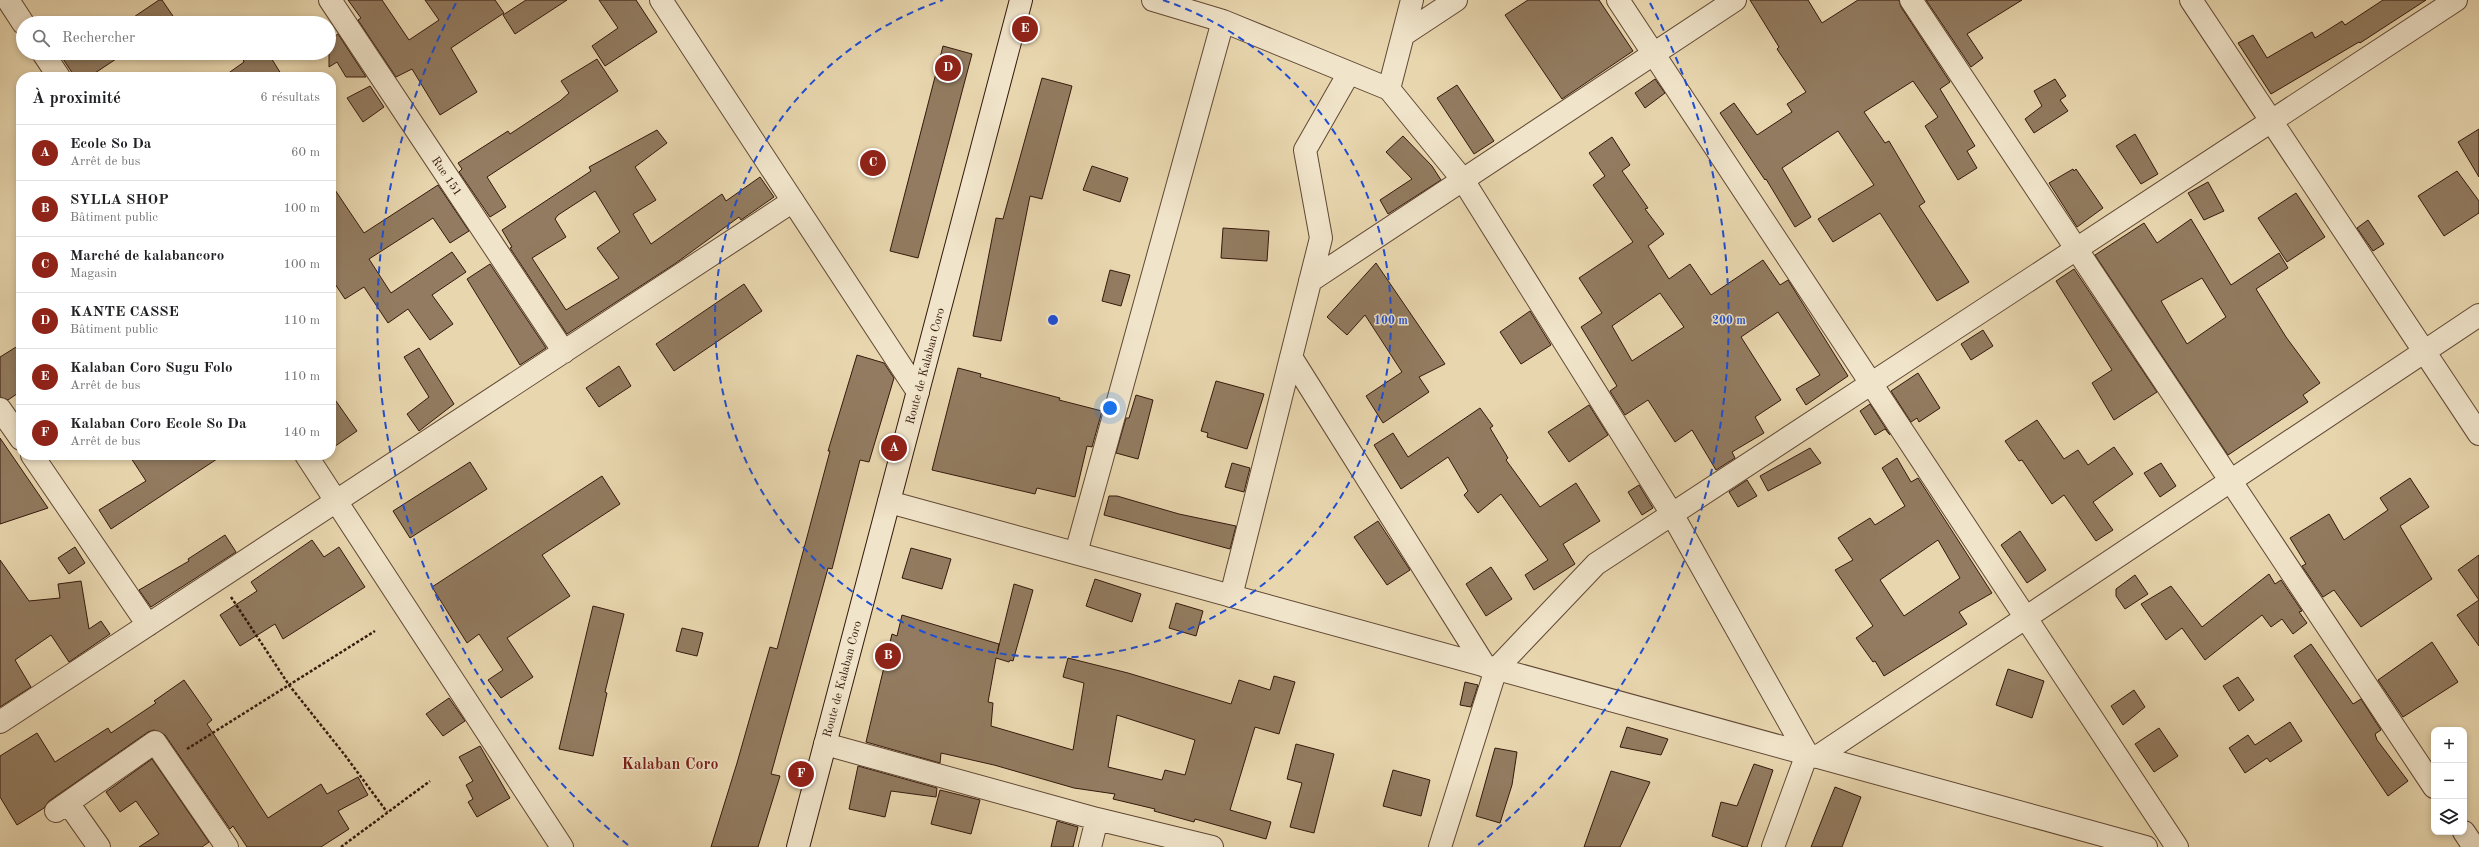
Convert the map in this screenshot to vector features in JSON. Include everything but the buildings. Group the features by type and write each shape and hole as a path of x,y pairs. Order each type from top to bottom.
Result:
{"street":[{"path":"8,0 18,16"},
{"name":"Rue 151","path":"330,0 564,352"},
{"path":"661,0 918,392"},
{"name":"Route de Kalaban Coro","path":"798,847 1021,0"},
{"path":"1153,0 1223,21 1389,89 1463,180 1672,514 1812,755"},
{"path":"1389,89 1412,0"},
{"path":"1403,35 1456,0"},
{"path":"1618,0 2177,847"},
{"path":"1310,281 1735,0"},
{"path":"1911,0 2431,782"},
{"path":"2191,0 2479,434"},
{"path":"1440,847 1491,667 1596,564 2456,0"},
{"path":"1076,553 1223,21"},
{"path":"48,60 56,72"},
{"path":"1231,596 1321,238 1305,150 1349,73"},
{"path":"0,722 793,201"},
{"path":"1773,847 1812,755 2026,617 2479,316"},
{"path":"1291,357 1491,667"},
{"path":"0,409 16,433"},
{"path":"35,460 148,625"},
{"path":"309,460 562,847"},
{"path":"889,502 2146,847"},
{"path":"99,847 62,807 155,742 228,847"},
{"path":"825,744 1097,819 1212,847"},
{"path":"1090,847 1097,819"},
{"path":"2466,835 2474,847"}],"path":[{"path":"219,578 289,685 344,754 387,812"},
{"path":"168,760 376,632"},
{"path":"341,847 430,781"}],"place":[{"name":"Kalaban Coro Sugu Folo","path":"1025,29"},
{"name":"KANTE CASSE","path":"948,68"},
{"name":"Marché de kalabancoro","path":"873,163"},
{"name":"Ecole So Da","path":"894,448"},
{"name":"SYLLA SHOP","path":"888,656"},
{"name":"Kalaban Coro Ecole So Da","path":"801,774"}],"district":[{"name":"Kalaban Coro","path":"670,763"}]}
